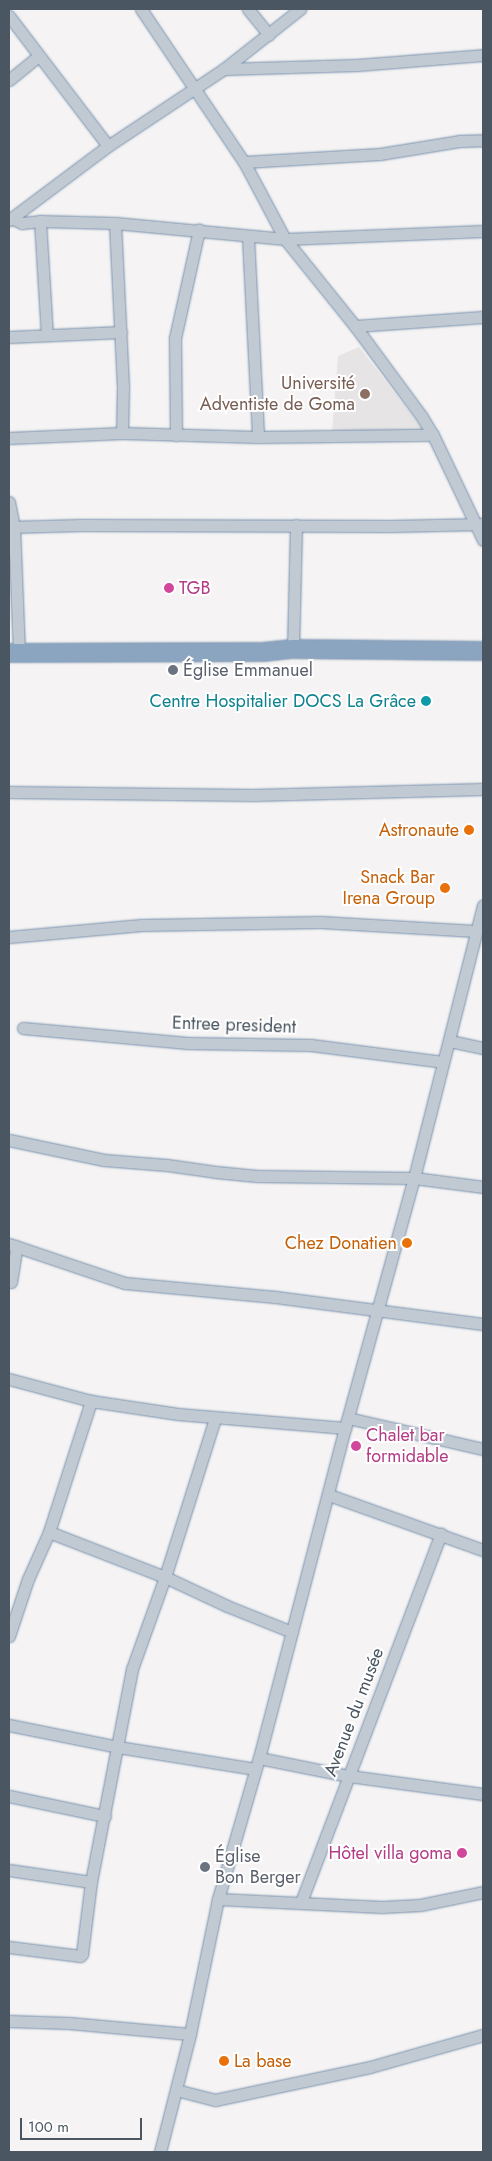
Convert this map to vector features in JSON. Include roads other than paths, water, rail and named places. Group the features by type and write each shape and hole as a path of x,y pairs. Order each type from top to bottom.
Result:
{"highway":[{"path":"14,653 263,652 293,649 483,651"}],"street":[{"path":"141,9 193,89 244,162 285,239 355,326 434,435 479,524 483,540"},
{"path":"248,9 269,35"},
{"path":"10,219 108,146 224,69 300,9"},
{"path":"9,16 108,146"},
{"path":"224,69 357,65 483,55"},
{"path":"9,80 39,56"},
{"path":"244,162 380,154 449,143 483,140"},
{"path":"10,219 22,223 40,221 115,223 285,239 483,231"},
{"path":"40,221 47,335"},
{"path":"115,223 121,332 122,433"},
{"path":"176,434 175,338 199,230"},
{"path":"248,237 258,437"},
{"path":"355,326 483,317"},
{"path":"9,337 121,332"},
{"path":"9,438 122,433 258,437 434,435"},
{"path":"9,502 14,653"},
{"path":"11,527 479,524"},
{"path":"293,649 296,525"},
{"path":"9,792 253,795 483,789"},
{"path":"160,2152 190,2034 218,1899 257,1763 414,1178 483,909"},
{"path":"9,937 141,925 320,922 476,931"},
{"name":"Entree president","path":"23,1028 187,1043 311,1046 444,1062"},
{"path":"450,1041 483,1048"},
{"path":"9,1140 104,1160 167,1165 216,1172 257,1176 414,1178 483,1187"},
{"path":"11,1282 13,1245 125,1283 378,1309 483,1324"},
{"path":"9,1379 91,1401 215,1418 347,1423 483,1449"},
{"path":"9,1636 28,1579 49,1532 91,1401"},
{"path":"9,1947 81,1955 91,1882 132,1669 165,1577 215,1418"},
{"path":"329,1495 483,1550"},
{"path":"49,1532 165,1577 227,1606 292,1632"},
{"name":"Avenue du musée","path":"300,1902 441,1534"},
{"path":"9,1724 118,1748 482,1791"},
{"path":"9,1796 105,1816"},
{"path":"9,1870 91,1882"},
{"path":"218,1899 300,1902 354,1907 420,1905 483,1892"},
{"path":"9,2021 69,2023 190,2034"},
{"path":"176,2090 215,2100 370,2067 483,2035"}],"place":[{"name":"Université Adventiste de Goma","path":"365,394"},
{"name":"TGB","path":"169,588"},
{"name":"Église Emmanuel","path":"173,670"},
{"name":"Centre Hospitalier DOCS La Grâce","path":"426,701"},
{"name":"Astronaute","path":"469,830"},
{"name":"Snack Bar Irena Group","path":"445,888"},
{"name":"Chez Donatien","path":"407,1243"},
{"name":"Chalet bar formidable","path":"356,1446"},
{"name":"Hôtel villa goma","path":"462,1853"},
{"name":"Église Bon Berger","path":"205,1867"},
{"name":"La base","path":"224,2061"}]}
